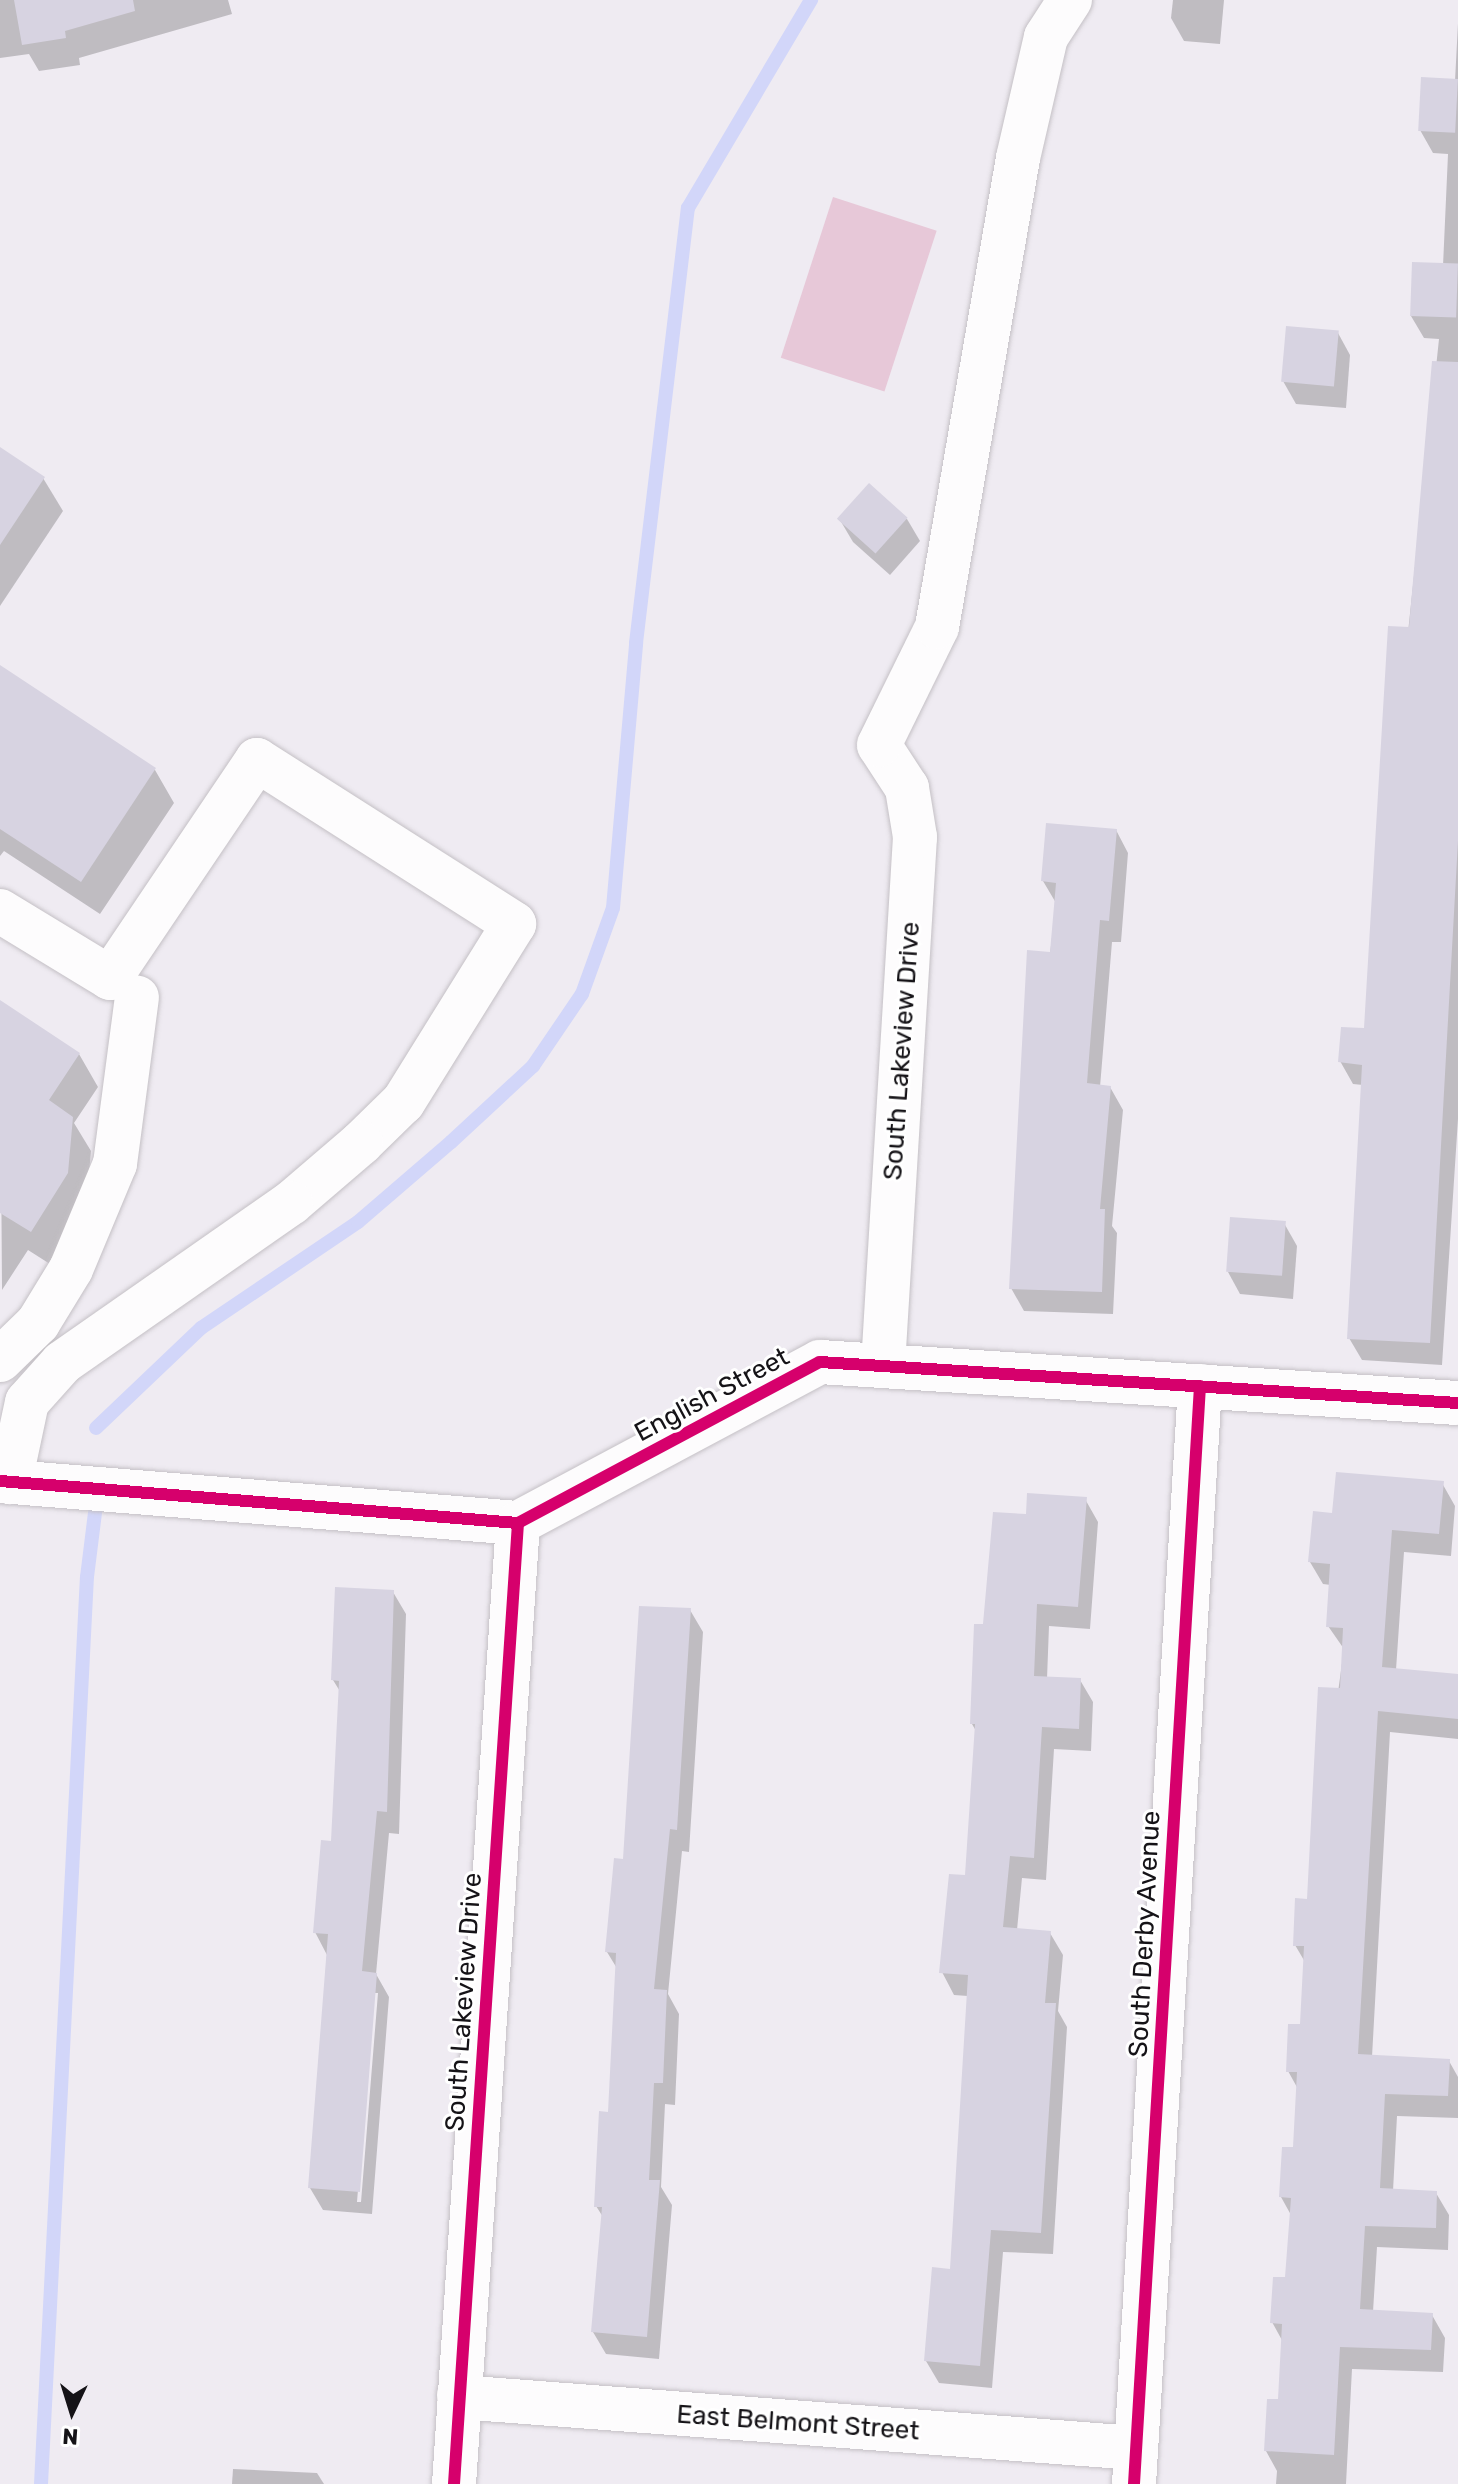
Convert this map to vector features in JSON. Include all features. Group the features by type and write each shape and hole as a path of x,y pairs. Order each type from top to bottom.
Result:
{"street":[{"name":"South Lakeview Drive","path":"883,1366 915,837 907,788 879,745 937,627 1018,158 1046,37 1070,0"},
{"path":"0,911 110,978 257,760 514,924 403,1102 291,1203 62,1363 27,1402 5,1481 518,1523"},
{"path":"0,1360 38,1323 71,1269 115,1164 137,997"},
{"name":"English Street","path":"518,1523 820,1362 1458,1403"},
{"name":"South Derby Avenue","path":"1135,2466 1200,1386"},
{"name":"South Lakeview Drive","path":"454,2484 518,1523"},
{"name":"East Belmont Street","path":"459,2397 1135,2466"}],"shaded area":[{"path":"833,197 937,231 884,391 781,358"}],"building":[{"path":"14,0 133,0 135,11 65,31 66,38 22,45"},
{"path":"1421,77 1458,79 1455,133 1418,131"},
{"path":"1412,262 1458,264 1456,318 1410,316"},
{"path":"1286,326 1339,331 1334,386 1281,382"},
{"path":"1432,361 1458,362 1458,841 1430,1343 1347,1339 1362,1065 1338,1062 1341,1027 1364,1028 1388,626 1409,627"},
{"path":"0,447 45,477 0,545"},
{"path":"869,483 908,518 876,553 837,519"},
{"path":"0,665 156,768 81,882 0,829"},
{"path":"1046,823 1117,829 1109,921 1100,920 1087,1083 1111,1086 1100,1209 1105,1209 1102,1292 1009,1289 1027,950 1050,952 1056,883 1041,881"},
{"path":"0,1000 80,1053 49,1100 73,1117 68,1173 31,1232 0,1213"},
{"path":"1230,1217 1286,1221 1282,1276 1226,1272"},
{"path":"1336,1472 1444,1481 1439,1534 1392,1530 1382,1667 1458,1674 1458,1719 1378,1711 1358,2054 1450,2059 1448,2096 1385,2094 1380,2188 1437,2191 1436,2228 1365,2226 1360,2309 1433,2313 1431,2350 1340,2347 1334,2455 1264,2451 1267,2399 1278,2399 1282,2324 1270,2323 1273,2277 1285,2277 1291,2198 1279,2197 1282,2147 1293,2147 1297,2072 1286,2072 1288,2024 1300,2024 1304,1946 1293,1946 1295,1898 1307,1899 1318,1687 1340,1688 1343,1628 1326,1627 1330,1564 1308,1562 1313,1511 1332,1513"},
{"path":"1027,1493 1087,1497 1078,1607 1037,1604 1034,1676 1081,1678 1079,1729 1042,1727 1034,1858 1010,1856 1003,1927 1051,1931 1045,2003 1056,2003 1041,2233 991,2230 980,2366 924,2361 932,2267 950,2269 968,1975 939,1973 949,1874 965,1875 975,1724 970,1724 974,1624 983,1624 993,1512 1026,1514"},
{"path":"335,1587 394,1590 387,1812 377,1811 362,1971 377,1973 360,2192 308,2188 328,1934 313,1933 321,1840 331,1841 339,1681 331,1680"},
{"path":"639,1606 691,1608 677,1830 670,1829 654,1989 667,1990 663,2083 654,2083 649,2180 660,2180 647,2337 591,2332 602,2207 594,2207 599,2111 608,2112 616,1953 605,1952 614,1858 623,1859"}],"waterway":[{"path":"96,1428 201,1328 358,1222 451,1142 533,1066 582,994 613,908 636,643 688,208 811,0"},
{"path":"41,2484 87,1577 97,1497"}],"cycle path":[{"path":"0,1481 518,1523 820,1362 1458,1403"},
{"path":"1134,2484 1200,1386"},
{"path":"454,2484 518,1523"}]}
